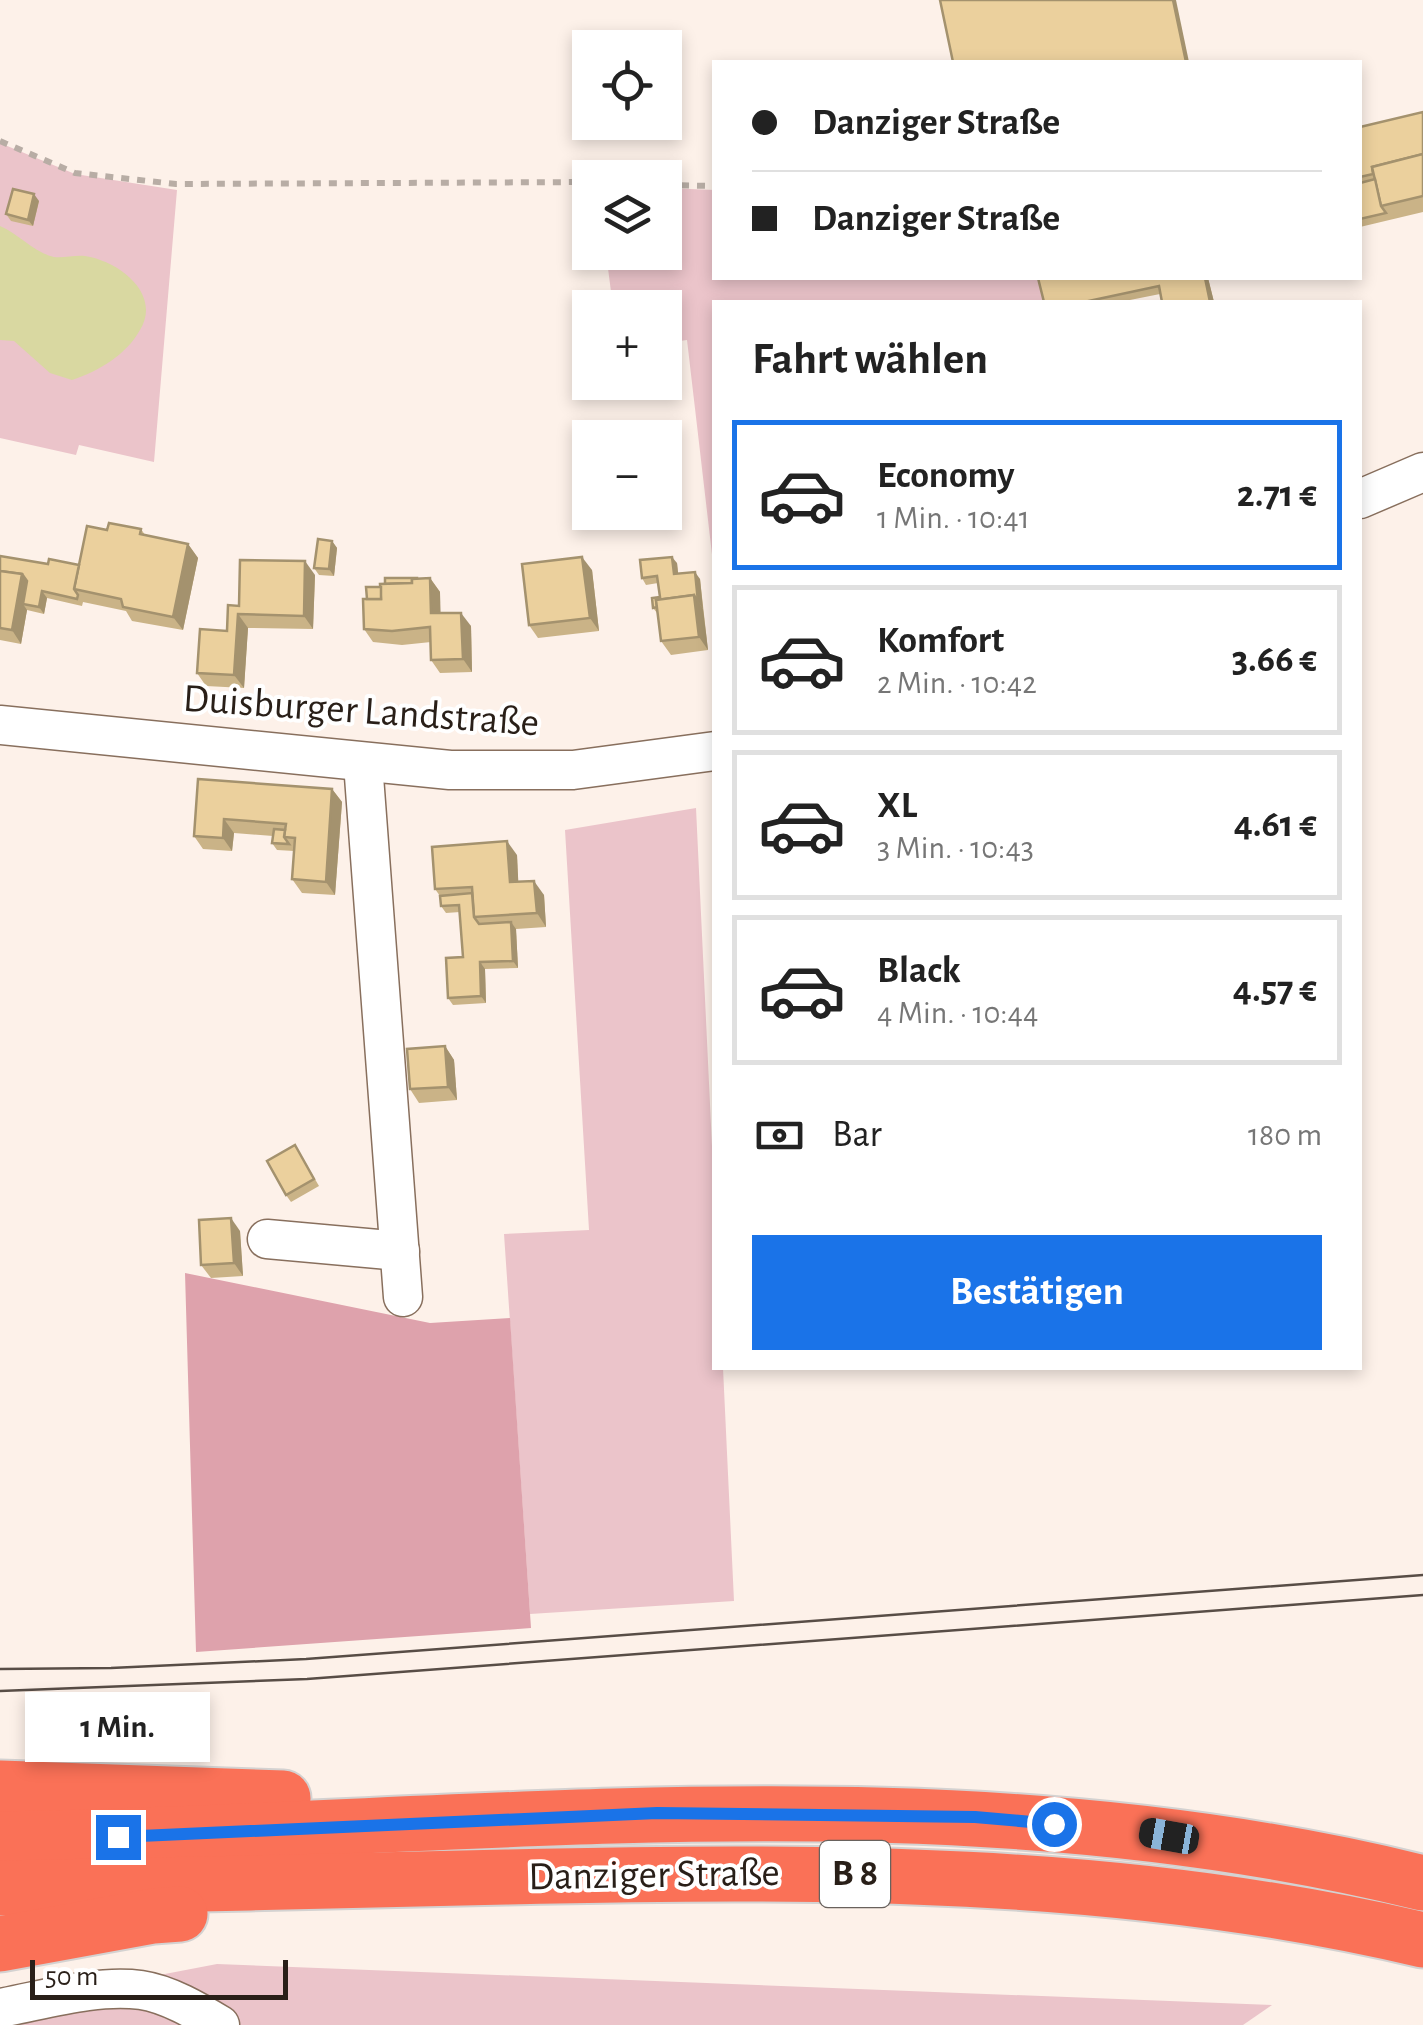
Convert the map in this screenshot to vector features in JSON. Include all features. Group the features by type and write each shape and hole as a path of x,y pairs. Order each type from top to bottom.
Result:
{"highway":[{"path":"0,1788 282,1798 491,1795 525,1816"},
{"name":"Danziger Straße","path":"0,1840 156,1836 525,1816 657,1813 975,1817 1134,1830 1376,1871 1423,1883"},
{"name":"Danziger Straße","path":"0,1888 826,1872 1124,1889 1423,1940"},
{"path":"0,1944 153,1916 289,1907 336,1882"}],"street":[{"path":"1362,498 1423,472"},
{"name":"Duisburger Landstraße","path":"0,726 450,770 573,770 712,751"},
{"path":"363,763 403,1297"},
{"path":"267,1239 400,1251"},
{"path":"0,2008 110,1990 141,1990 220,2025"}],"path":[{"path":"0,141 75,173 176,184 572,182"},
{"path":"682,185 712,186"}],"shaded area":[{"path":"0,143 75,174 177,190 154,462 79,445 76,455 0,438"},
{"path":"682,189 712,190 712,280 1039,280 1044,300 712,300 712,554 687,340 682,341 682,290 611,290 608,270 682,270"},
{"path":"0,226 47,255 98,259 134,281 145,304 145,317 127,347 102,367 72,380 50,373 14,341 0,340"},
{"path":"696,808 712,1147 712,1370 723,1370 734,1601 530,1614 504,1234 589,1230 565,830"},
{"path":"185,1273 430,1323 510,1318 531,1628 196,1652"},
{"path":"217,1964 1272,2005 1243,2025 229,2025 144,1978"},
{"path":"111,1997 211,2025 0,2025"}],"building":[{"path":"940,0 1173,0 1186,60 953,60"},
{"path":"1423,112 1423,154 1372,167 1373,174 1362,177 1362,127"},
{"path":"1423,154 1423,196 1381,206 1372,167"},
{"path":"1375,179 1386,213 1362,219 1362,182"},
{"path":"13,189 34,194 28,220 6,214"},
{"path":"1038,280 1205,280 1210,300 1162,300 1159,286 1093,300 1044,300"},
{"path":"109,523 188,544 173,617 123,607 121,599 74,589 87,526 107,530"},
{"path":"318,539 332,541 329,569 314,568"},
{"path":"0,556 79,565 74,589 77,599 42,591 39,607 23,604 27,581 22,574 0,571"},
{"path":"582,557 590,618 529,625 522,564"},
{"path":"672,557 674,574 695,572 698,602 694,595 656,600 657,607 653,608 652,598 660,597 657,576 642,578 640,560"},
{"path":"240,560 305,561 304,616 238,614 234,675 197,673 200,629 227,631 228,605 239,606"},
{"path":"0,571 22,574 12,630 0,628"},
{"path":"385,578 417,579 412,579 412,583 385,584"},
{"path":"430,578 431,613 461,613 463,659 431,660 430,627 364,629 363,599 381,599 380,584"},
{"path":"366,587 381,587 381,599 367,599"},
{"path":"694,595 699,637 661,641 656,600"},
{"path":"198,779 332,789 326,882 292,879 295,838 284,837 286,824 224,819 223,838 194,836"},
{"path":"274,829 285,830 289,844 272,843"},
{"path":"507,841 510,882 534,881 537,913 474,917 472,887 435,889 432,847"},
{"path":"472,893 474,917 479,924 511,922 513,961 480,962 481,996 448,998 446,958 463,957 459,905 441,906 440,896"},
{"path":"445,1046 448,1087 410,1089 407,1049"},
{"path":"295,1145 314,1179 286,1195 267,1161"},
{"path":"231,1218 234,1263 201,1265 199,1220"}],"tram line":[{"path":"0,1669 306,1659 1423,1575"},
{"path":"0,1691 307,1679 1423,1595"}],"route":[{"path":"118,1837 657,1813 975,1817 1054,1824"}]}
